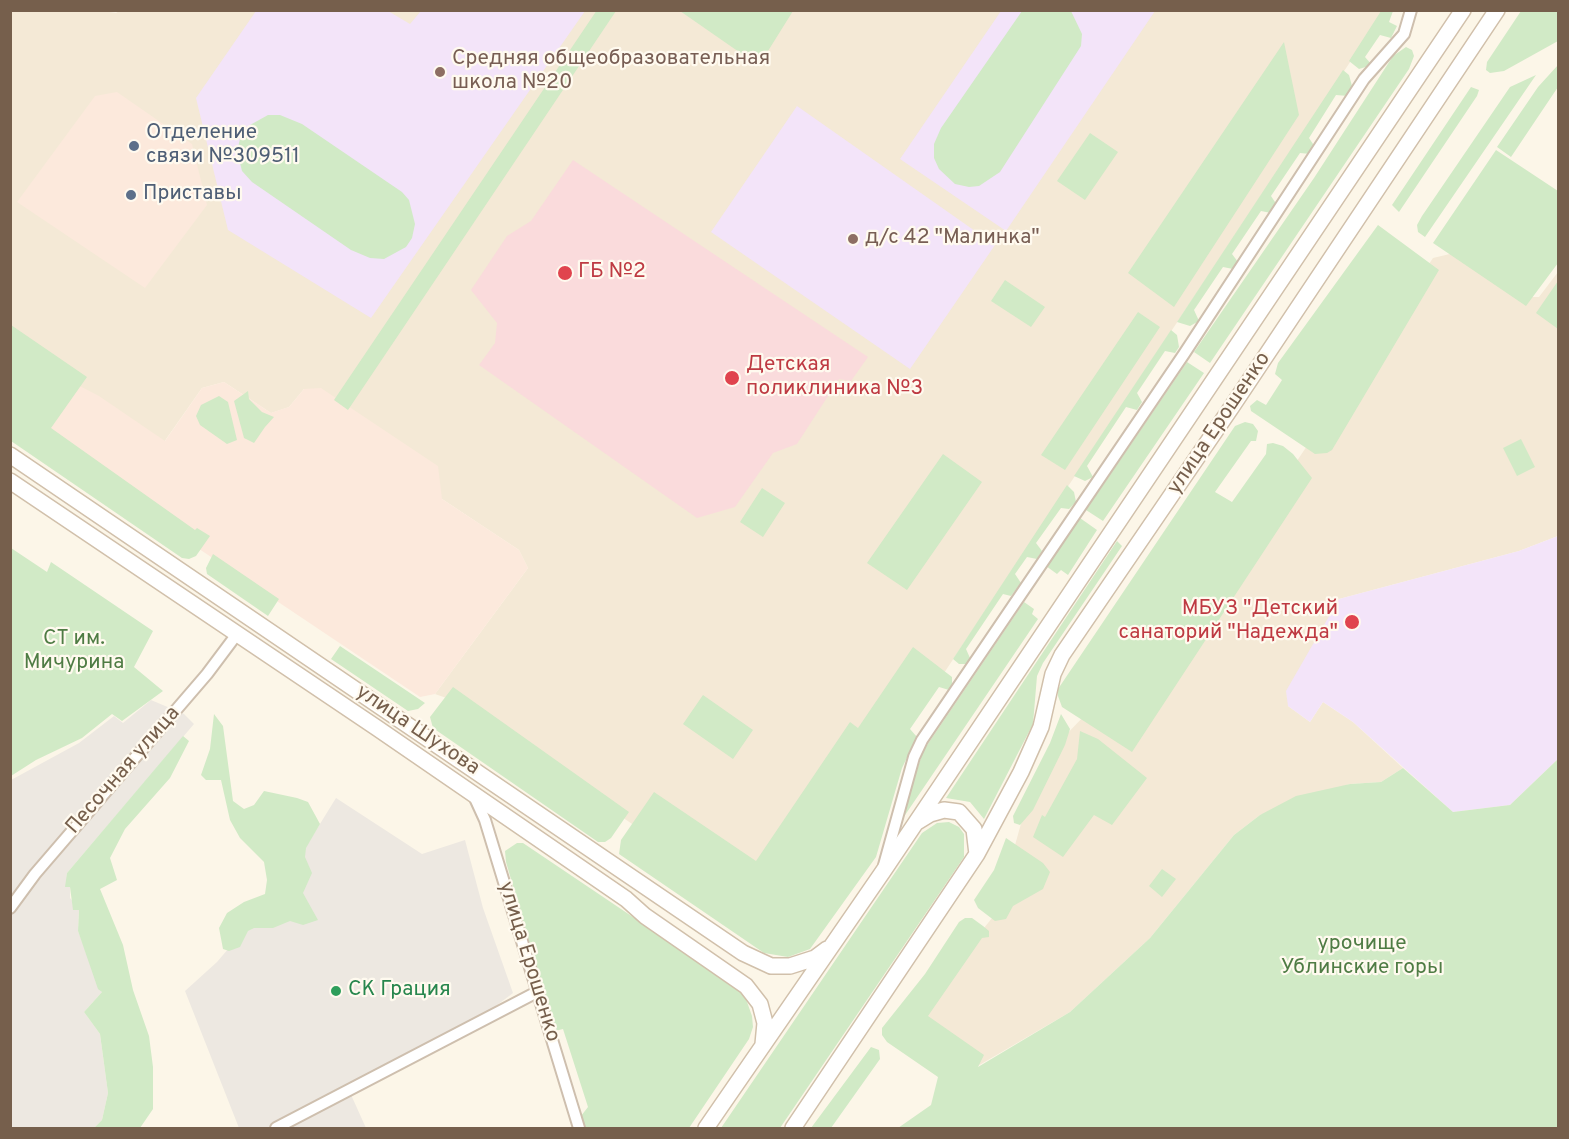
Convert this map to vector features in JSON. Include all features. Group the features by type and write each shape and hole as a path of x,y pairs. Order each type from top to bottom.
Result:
{"main road":[{"name":"улица Ерошенко","path":"706,1128 916,823 1463,10"},
{"name":"улица Ерошенко","path":"793,1128 977,854 1021,772 1041,727 1053,674 1062,656 1232,408 1497,10"},
{"name":"улица Шухова","path":"10,455 754,959 771,966 790,966 815,958 832,945"},
{"name":"улица Шухова","path":"10,481 626,899 645,916 746,986 760,1004 765,1023 763,1044"},
{"path":"177,593 190,576"},
{"path":"237,634 249,617"},
{"path":"916,823 937,812 959,812 974,830 977,854"}],"street":[{"name":"улица Ерошенко","path":"882,873 901,799 914,757 922,740 1177,364 1364,79 1375,70 1404,34 1411,10"},
{"name":"Песочная улица","path":"10,908 35,874 207,674 237,634"},
{"name":"улица Ерошенко","path":"474,796 485,820 579,1128"},
{"path":"276,1128 537,992"}],"shaded area":[{"path":"96,10 116,13 121,10 1384,11 944,673 753,908 455,701 435,694 528,568 519,550 442,499 304,389 289,407 271,413 224,382 202,388 164,442 11,388 10,11"},
{"path":"256,11 388,11 410,24 421,11 585,11 371,318 228,230 196,98"},
{"path":"1001,11 1155,11 1006,231 900,159"},
{"path":"117,92 192,144 207,205 145,288 17,202 95,96"},
{"name":"д/с 42 \"Малинка\"","path":"797,106 995,245 910,369 711,232"},
{"path":"573,160 868,357 851,381 839,379 797,444 773,453 735,507 697,518 479,365 495,343 497,323 471,290 507,236 531,221"},
{"path":"1454,253 1522,297 1539,297 1558,272 1558,536 1519,551 1339,599 1288,706 1310,722 1323,702 1353,722 1403,768 1381,782 1350,784 1260,815 1234,835 1150,938 1070,1012 976,1067 919,1020 928,998 996,913 1024,813 1058,743 1089,711 1132,707 1433,258"},
{"path":"68,380 99,396 165,441 202,388 224,382 271,413 289,407 304,389 321,388 438,466 442,499 519,550 528,568 435,694 420,697 35,439"},
{"path":"1558,536 1558,759 1510,805 1453,812 1353,722 1323,702 1310,722 1288,706 1286,691 1339,599 1519,551"},
{"path":"151,700 184,714 194,724 67,873 66,887 70,887 70,898 79,910 78,931 102,992 84,1012 100,1034 108,1093 102,1120 94,1128 11,1128 11,780 79,743 114,716 123,723"},
{"path":"336,798 422,854 465,840 483,908 513,993 476,1021 354,1085 352,1097 366,1128 239,1128 185,991 217,962 281,887"}],"green space":[{"path":"597,10 616,11 348,410 334,400"},
{"path":"680,11 793,11 768,51 761,59 752,61"},
{"path":"1022,11 1071,11 1082,34 1081,46 1000,172 979,186 969,187 955,184 939,169 934,158 934,144 941,128"},
{"path":"1381,11 1393,11 1389,22 1397,26 1391,38 1380,35 1365,57 1372,65 1359,69 1349,61"},
{"path":"1521,11 1558,11 1558,41 1504,71 1490,73 1486,70 1487,62"},
{"path":"1284,42 1299,115 1174,307 1128,273"},
{"path":"1406,47 1412,50 1414,56 1409,69 1210,363 1194,352 1314,178 1393,56"},
{"path":"1558,65 1558,87 1511,157 1497,147 1538,87"},
{"path":"1343,70 1349,75 1352,86 1348,96 1336,95 1309,138 1315,147 1310,154 1300,153 1271,196 1277,205 1271,213 1261,211 1232,254 1238,262 1233,269 1223,267 1194,310 1199,321 1190,326 1177,322"},
{"path":"1536,75 1425,237 1418,232 1417,225 1422,216 1510,87"},
{"path":"1471,87 1479,90 1477,96 1399,212 1392,205"},
{"path":"268,115 280,115 302,124 402,192 409,200 415,224 412,238 406,247 384,259 370,258 351,250 252,182 242,171 237,151 240,139 250,125"},
{"path":"1090,133 1118,152 1085,200 1057,181"},
{"path":"1496,150 1558,191 1558,263 1526,306 1433,243"},
{"path":"1378,225 1439,270 1332,450 1315,454 1251,411 1250,406 1257,400 1266,405 1282,380 1275,374 1278,363"},
{"path":"1005,280 1045,307 1031,327 991,301"},
{"path":"1558,281 1558,329 1536,313"},
{"path":"1138,312 1160,327 1065,470 1041,455"},
{"path":"11,325 87,377 51,428 195,530 197,528 210,536 196,556 189,559 182,558 11,441"},
{"path":"1171,330 1177,335 1179,347 1175,353 1165,351 1137,393 1142,402 1137,410 1126,407 1087,466 1093,477 1085,481 1074,476"},
{"path":"1187,362 1204,373 1103,521 1086,510"},
{"path":"248,391 249,399 262,412 274,417 254,443 244,438 234,401"},
{"path":"219,396 228,402 237,440 227,444 200,425 196,416 201,405"},
{"path":"1245,422 1253,424 1258,431 1256,441 1251,441 1215,492 1232,502 1266,454 1267,444 1273,443 1283,446 1293,454 1312,478 1132,752 1062,707 1058,689 1235,426"},
{"path":"1521,439 1535,467 1517,476 1503,448"},
{"path":"943,454 982,482 907,590 867,563"},
{"path":"1067,485 1074,492 1076,502 1069,509 1061,508 1036,543 1042,551 1037,559 1027,557 1015,574 1021,583 1011,596 1003,594 966,649 970,658 966,664 959,664 953,659"},
{"path":"762,488 785,503 763,537 740,522"},
{"path":"1080,518 1097,530 1068,575 1061,570 1057,574 1046,566"},
{"path":"1117,541 1122,546 1043,663 1037,676 1033,724 984,819 970,802 946,798"},
{"name":"СТ им. Мичурина","path":"11,548 47,572 51,562 153,631 134,667 163,691 122,721 112,714 82,738 36,760 11,776"},
{"path":"213,554 279,599 268,616 207,574 206,568"},
{"path":"1024,602 1034,609 1032,614 1038,619 901,821 923,751"},
{"path":"340,646 425,703 418,709 408,711 331,659"},
{"path":"913,647 952,677 952,684 949,690 939,687 910,729 917,737 902,768 876,857 810,949 788,957 764,953 619,854 621,840 654,792 756,861 850,722 858,728"},
{"path":"453,687 629,812 611,838 605,842 598,842 433,728 430,717"},
{"path":"703,695 753,730 733,759 683,724"},
{"path":"214,714 223,726 233,801 244,809 254,805 264,791 297,798 308,802 320,824 306,848 305,857 312,873 303,893 318,920 303,925 290,921 273,928 254,928 248,931 240,947 229,951 223,949 219,928 227,913 244,902 265,894 267,880 264,862 240,838 230,820 221,780 206,780 201,775 210,749"},
{"path":"1061,714 1070,729 1065,745 1033,810 1020,825 1014,823 1013,816 1050,743"},
{"path":"1080,731 1098,739 1147,778 1112,825 1094,815 1063,857 1033,837 1042,815 1045,817 1077,759"},
{"path":"183,736 189,741 170,778 125,829 110,858 117,880 100,889 123,945 133,990 149,1036 153,1067 153,1109 140,1128 94,1128 102,1120 108,1093 100,1034 84,1012 102,992 98,989 78,931 79,910 73,910 70,887 65,887 67,873"},
{"name":"урочище Ублинские горы","path":"1558,759 1558,1128 898,1128 931,1105 938,1077 887,1042 882,1035 882,1028 925,974 959,922 965,918 972,918 983,926 989,931 989,937 982,938 928,1016 984,1055 978,1067 1070,1012 1150,938 1234,835 1260,815 1296,796 1350,784 1381,782 1403,768 1453,812 1510,805"},
{"path":"949,822 959,827 964,834 964,857 780,1128 721,1128 922,833 937,823"},
{"path":"1006,838 1043,863 1050,872 1043,889 1013,906 1006,919 995,921 978,908 974,900 994,870"},
{"path":"517,843 523,843 719,975 740,990 746,999 753,1027 749,1039 689,1128 585,1128 581,1116 588,1107 563,1029 555,1031 506,862 505,851"},
{"path":"1162,869 1176,879 1162,897 1149,886"},
{"path":"871,1047 879,1050 880,1059 831,1128 811,1128"}],"place":[{"name":"Средняя общеобразовательная школа №20","path":"440,72"},
{"name":"Отделение связи №309511","path":"134,146"},
{"name":"Приставы","path":"131,195"},
{"name":"д/с 42 \"Малинка\"","path":"853,239"},
{"name":"ГБ №2","path":"565,273"},
{"name":"Детская поликлиника №3","path":"732,378"},
{"name":"МБУЗ \"Детский санаторий \"Надежда\"","path":"1352,622"},
{"name":"СК Грация","path":"336,991"}]}
